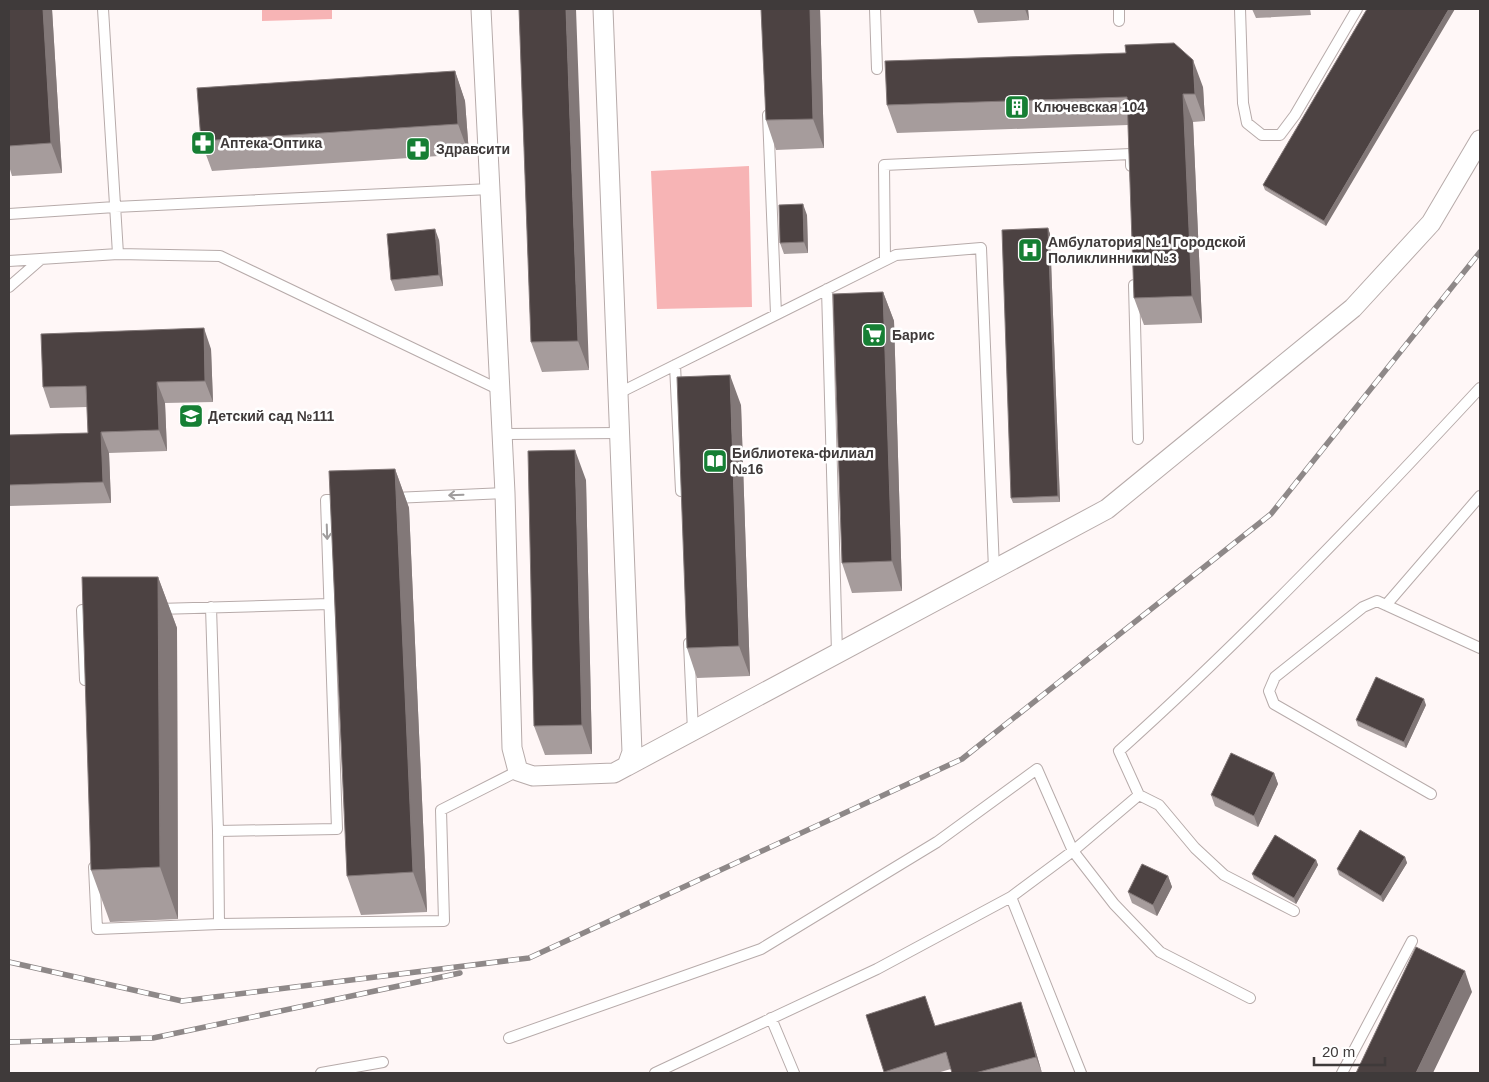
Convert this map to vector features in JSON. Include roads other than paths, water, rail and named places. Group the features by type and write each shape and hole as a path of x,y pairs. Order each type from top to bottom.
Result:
{"street":[{"path":"481,9 505,493 512,748 518,771 533,776 614,773 1106,509 1353,308 1431,223 1480,140"},
{"path":"603,9 618,432 632,752 628,766"}],"lane":[{"path":"103,9 118,254"},
{"path":"875,9 877,69"},
{"path":"1119,9 1119,21"},
{"path":"1240,9 1243,104 1247,124 1262,135 1280,135 1295,115 1357,9"},
{"path":"768,107 776,314"},
{"path":"885,260 884,165 1131,154 1131,174"},
{"path":"9,214 490,189"},
{"path":"617,394 896,255 981,248 994,569"},
{"path":"9,261 118,254 220,256 500,390"},
{"path":"9,287 40,260"},
{"path":"1134,272 1138,439"},
{"path":"827,289 838,653"},
{"path":"675,365 682,503"},
{"path":"1294,911 1224,876 1194,848 1159,805 1139,795 1119,751 1186,691 1378,499 1480,388"},
{"path":"502,434 618,432"},
{"path":"386,498 505,493"},
{"path":"1386,605 1480,496"},
{"path":"218,831 337,829 326,500 356,499"},
{"path":"1431,794 1274,704 1269,692 1275,677 1363,607 1377,601 1480,648"},
{"path":"151,609 329,604"},
{"path":"211,607 218,831 218,924"},
{"path":"86,690 82,610 102,610"},
{"path":"688,632 693,730"},
{"path":"509,1038 761,949 937,842 1037,769 1073,851 1114,904 1160,952 1250,998"},
{"path":"93,858 97,929 218,924 444,921 441,810 518,771"},
{"path":"654,1073 877,969 1011,897 1073,851 1139,795"},
{"path":"1011,897 1081,1073"},
{"path":"1342,1073 1412,941"},
{"path":"771,1018 794,1073"},
{"path":"322,1073 384,1062"}],"railway":[{"path":"9,962 182,1001 529,958 962,759 1271,514 1480,252"},
{"path":"9,1042 153,1038 460,973"}],"place":[{"name":"Ключевская 104","path":"1017,107"},
{"name":"Аптека-Оптика","path":"203,143"},
{"name":"Здравсити","path":"418,149"},
{"name":"Амбулатория №1 Городской Поликлинники №3","path":"1030,250"},
{"name":"Барис","path":"874,335"},
{"name":"Детский сад №111","path":"191,416"},
{"name":"Библиотека-филиал №16","path":"715,461"}]}
